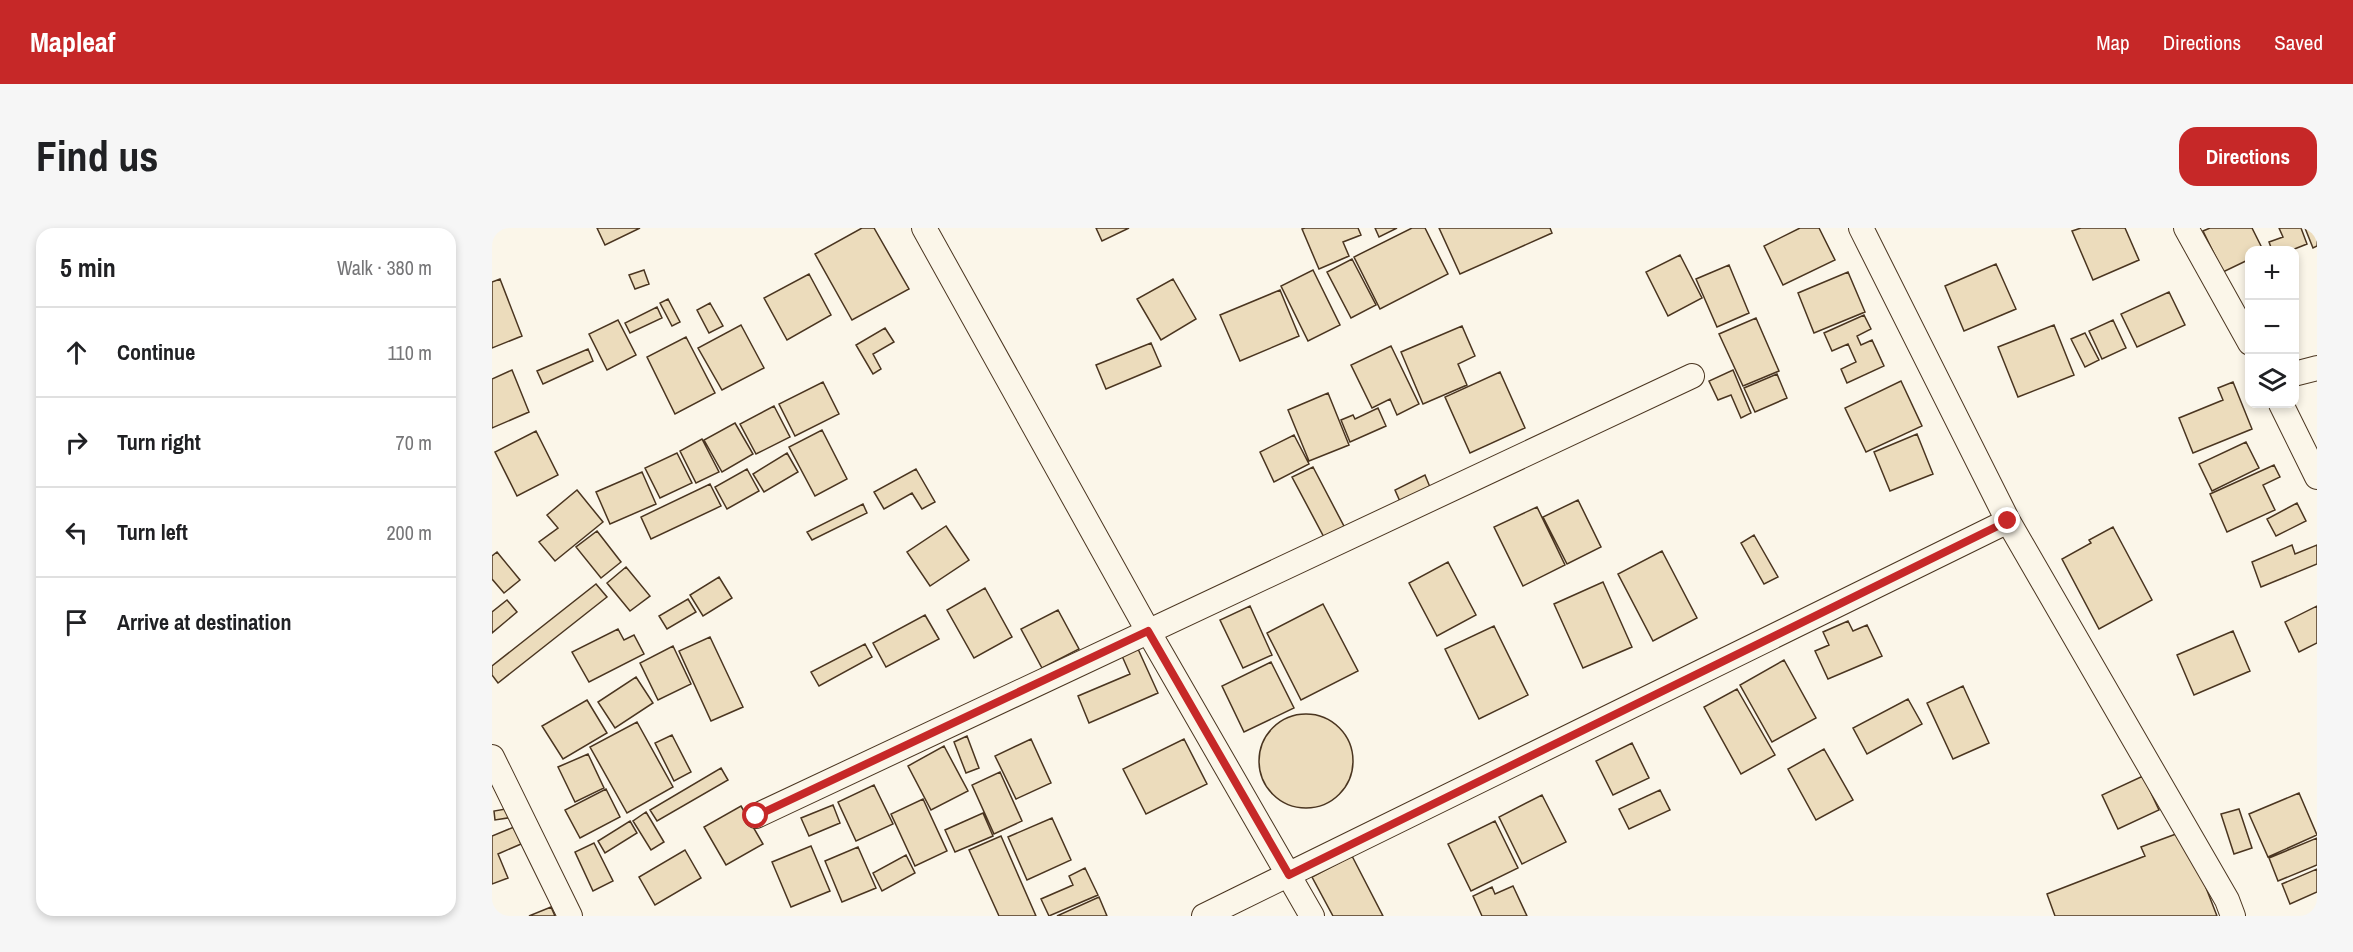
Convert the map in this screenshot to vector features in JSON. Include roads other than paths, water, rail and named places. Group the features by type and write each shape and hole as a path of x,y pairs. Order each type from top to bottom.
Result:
{"street":[{"path":"924,228 1148,631 1312,916"},
{"path":"1861,228 2008,521 2227,900 2233,916"},
{"path":"2186,228 2245,334"},
{"path":"2299,373 2317,368"},
{"path":"756,816 1692,376"},
{"path":"2283,408 2317,477"},
{"path":"1204,916 2008,521"},
{"path":"492,757 570,916"}]}
